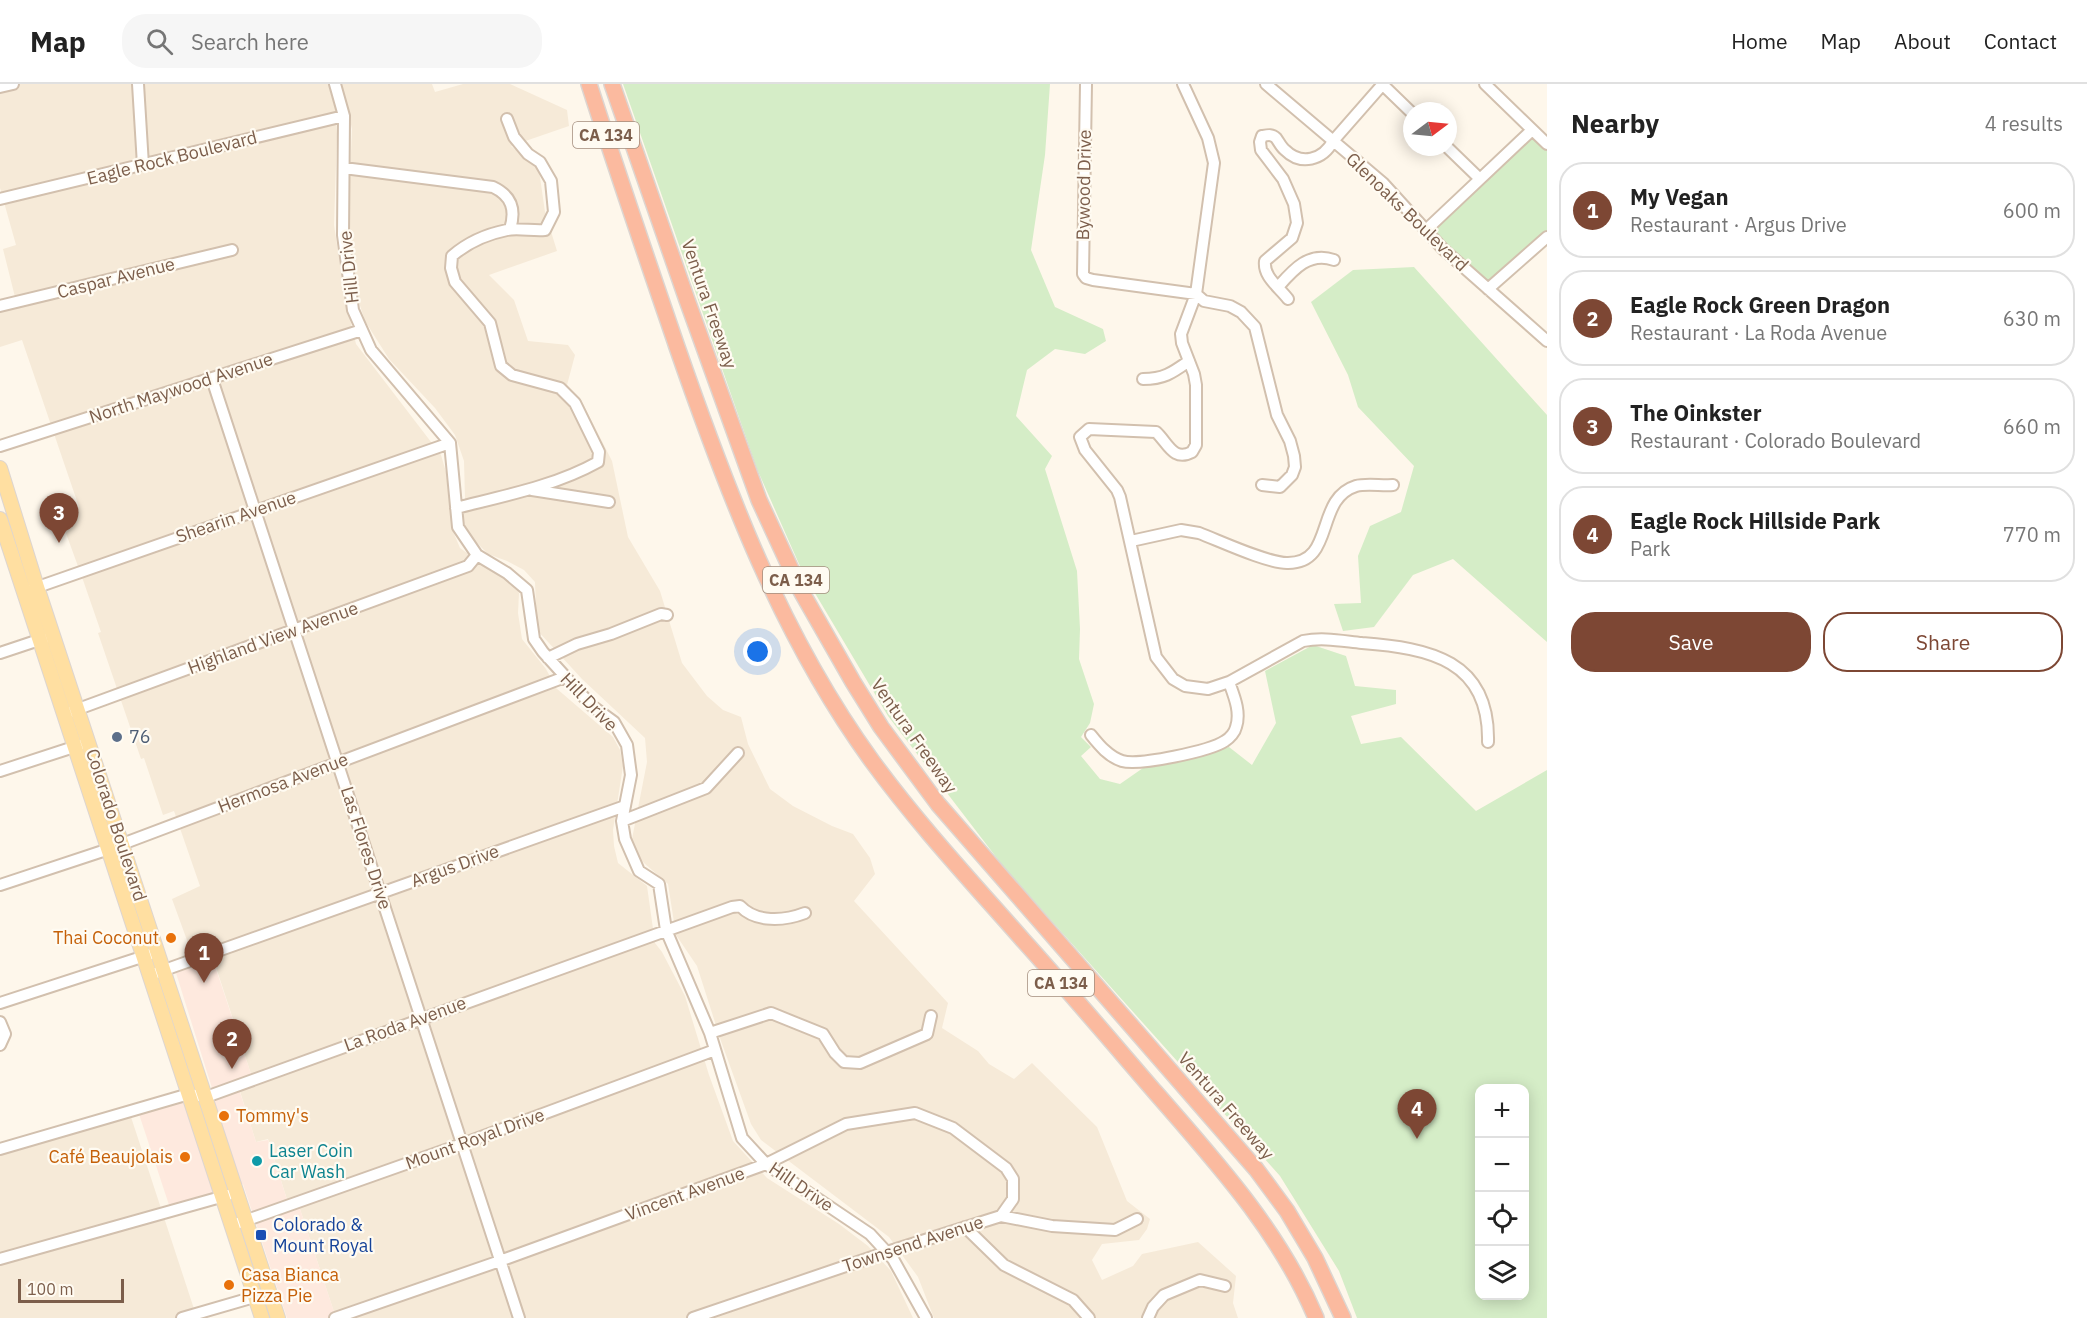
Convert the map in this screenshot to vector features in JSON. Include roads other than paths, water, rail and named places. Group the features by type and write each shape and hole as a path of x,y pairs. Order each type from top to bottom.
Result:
{"highway":[{"name":"CA 134","path":"589,84 727,488 760,566 802,650 830,698 870,758 919,822 1235,1184 1287,1261 1316,1318"},
{"path":"597,84 625,167 623,186"},
{"path":"604,84 735,463 775,557 814,633 863,714 910,780 955,837 1089,989 1109,1003"},
{"name":"Ventura Freeway","path":"612,84 759,500 801,591 853,682 912,770 938,804 1262,1177 1287,1211 1315,1258 1343,1318"},
{"path":"802,650 815,657 858,726 930,824 1246,1186 1291,1251 1325,1318"},
{"path":"1333,1297 1333,1308 1337,1318"}],"main road":[{"name":"Colorado Boulevard","path":"0,468 37,587 278,1318"},
{"name":"Colorado Boulevard","path":"0,519 4,549 23,592 40,640 262,1318"}],"street":[{"path":"0,87 13,84"},
{"path":"138,84 143,165"},
{"name":"Hill Drive","path":"335,84 344,116 343,235 352,310 371,350 450,443 458,527 477,555 507,573 527,590 534,639 548,658 592,706 614,722 627,745 631,775 622,821 625,840 639,871 659,884 666,930 710,1033 742,1138 766,1164 870,1234 893,1258 926,1318"},
{"name":"Bywood Drive","path":"1086,84 1083,270 1086,278 1196,294"},
{"path":"1183,84 1208,138 1214,164 1196,294 1181,334 1196,386 1196,445 1192,452 1176,455 1156,432 1089,429 1084,432 1080,440 1085,450 1117,490 1131,541 1156,657 1173,679 1185,686 1208,689 1229,682 1303,641 1315,638 1422,651 1456,666 1474,684 1484,706 1489,729 1488,742"},
{"name":"Glenoaks Boulevard","path":"1266,84 1383,183 1456,261 1547,341"},
{"path":"1288,299 1268,277 1264,269 1265,261 1292,238 1297,223 1297,214 1283,179 1261,150 1262,136 1268,134 1275,137 1284,150 1294,157 1316,159 1329,150 1334,141 1383,84 1403,104"},
{"path":"1485,84 1547,144"},
{"name":"Eagle Rock Boulevard","path":"0,200 344,116"},
{"path":"456,508 528,489 586,469 598,462 599,452 575,403 560,387 512,375 501,366 490,323 455,282 451,268 452,256 465,245 510,229 546,230 554,212 551,181 540,162 528,154 514,137 507,119"},
{"path":"1426,230 1532,130"},
{"path":"1456,156 1480,179"},
{"path":"344,168 493,187 508,196 512,203 510,229"},
{"path":"1488,289 1547,237"},
{"name":"Caspar Avenue","path":"0,306 232,250"},
{"path":"1278,287 1300,264 1317,258 1334,260"},
{"path":"1196,294 1204,301 1230,306 1241,312 1255,327 1277,415 1290,441 1295,467 1292,476 1280,487 1262,485"},
{"name":"North Maywood Avenue","path":"0,446 362,330"},
{"path":"1143,379 1157,379 1171,374 1189,361"},
{"name":"Las Flores Drive","path":"212,379 519,1318"},
{"name":"Shearin Avenue","path":"23,592 450,443"},
{"path":"1131,541 1188,531 1274,561 1296,563 1311,556 1315,551 1320,542 1329,509 1340,497 1356,486 1393,485"},
{"path":"528,489 609,502"},
{"path":"4,549 23,542"},
{"name":"Highland View Avenue","path":"64,714 468,566 477,555"},
{"path":"548,658 577,644 611,634 661,614 668,615"},
{"path":"0,653 54,635"},
{"name":"Hermosa Avenue","path":"0,885 109,849 565,677"},
{"path":"1091,735 1112,757 1123,762 1154,761 1215,746 1232,735 1237,726 1238,710 1229,682"},
{"path":"0,771 89,742"},
{"path":"622,821 706,788 738,753"},
{"name":"Argus Drive","path":"150,975 625,806"},
{"name":"La Roda Avenue","path":"206,1097 666,930 740,906 757,918 793,918 805,914"},
{"path":"0,1003 157,952"},
{"path":"710,1033 771,1013 824,1034 835,1053 844,1062 860,1063 927,1034 931,1016"},
{"path":"0,1022 5,1034 0,1045"},
{"name":"Mount Royal Drive","path":"233,1225 462,1144 715,1050"},
{"path":"0,1149 189,1094 206,1097"},
{"name":"Vincent Avenue","path":"335,1318 500,1261 766,1164 846,1124 915,1113 953,1128 1006,1167 1013,1179 1013,1199 1001,1216"},
{"path":"0,1259 238,1192"},
{"name":"Townsend Avenue","path":"693,1318 1001,1216 1052,1226 1115,1230 1137,1219"},
{"path":"965,1227 1004,1265 1073,1300 1089,1318"},
{"path":"1148,1318 1153,1307 1164,1295 1200,1280 1225,1286"},
{"path":"182,1318 270,1292"}],"place":[{"name":"The Oinkster","path":"59,543"},
{"name":"76","path":"117,737"},
{"name":"Thai Coconut","path":"171,938"},
{"name":"My Vegan","path":"204,983"},
{"name":"Eagle Rock Green Dragon","path":"232,1069"},
{"name":"Tommy's","path":"224,1116"},
{"name":"Eagle Rock Hillside Park","path":"1417,1139"},
{"name":"Café Beaujolais","path":"185,1157"},
{"name":"Laser Coin Car Wash","path":"257,1161"},
{"name":"Colorado & Mount Royal","path":"261,1235"},
{"name":"Casa Bianca Pizza Pie","path":"229,1285"}]}
